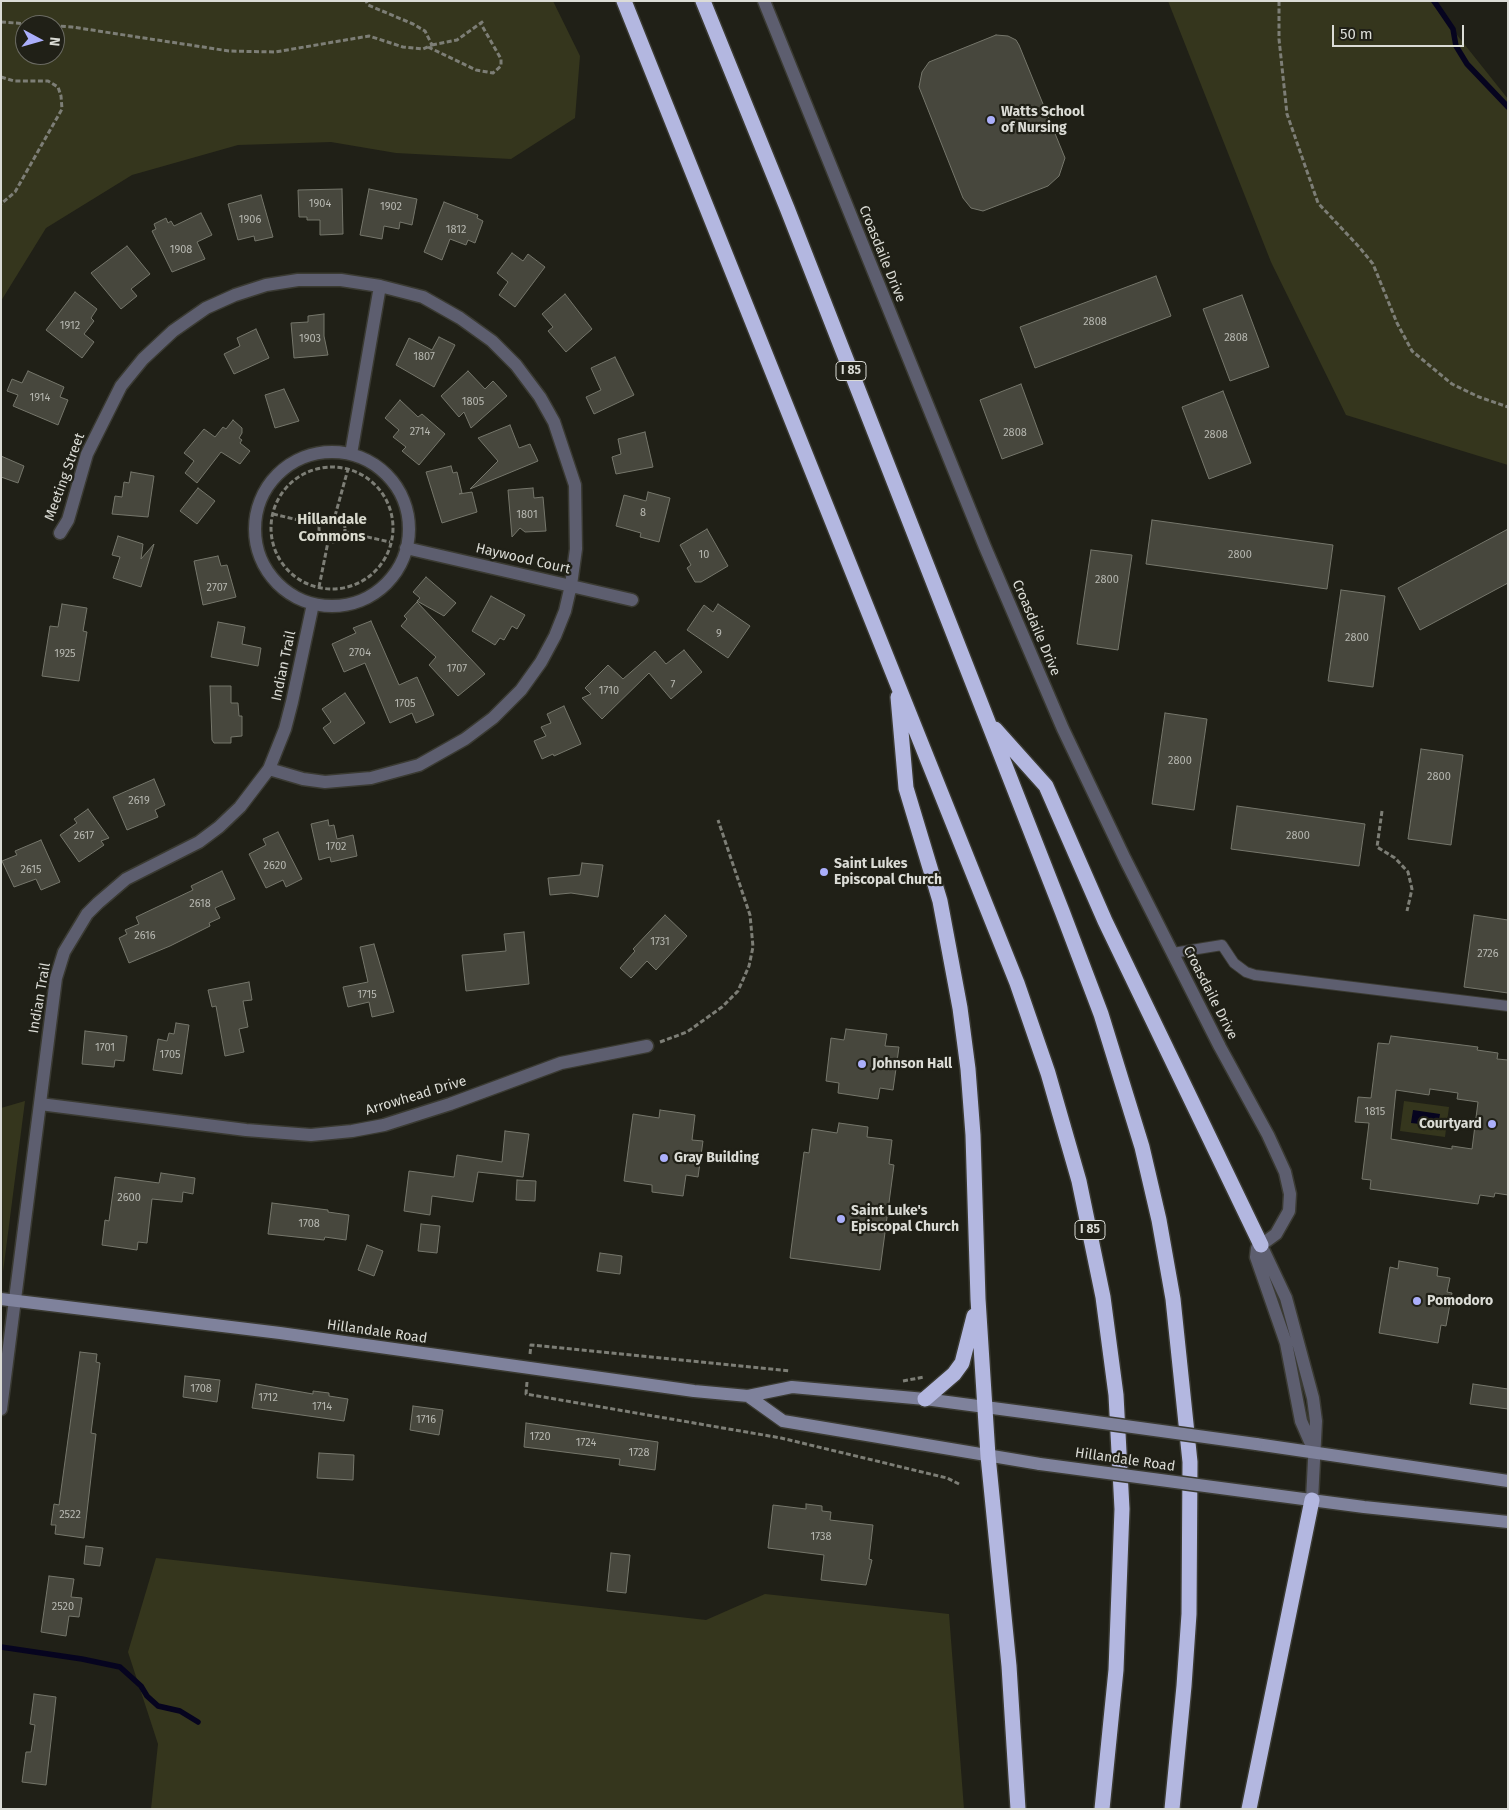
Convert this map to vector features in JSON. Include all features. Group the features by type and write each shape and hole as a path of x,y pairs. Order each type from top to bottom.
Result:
{"highway":[{"name":"I 85","path":"624,1 1017,983 1045,1064 1079,1182 1103,1297 1116,1395 1122,1509 1116,1670 1102,1809"},
{"name":"I 85","path":"703,1 790,216 989,722 1101,1014 1124,1083 1159,1220 1174,1298 1190,1462 1191,1533 1184,1686 1172,1809"},
{"path":"897,682 906,788 940,901 960,1008 973,1135 978,1299 988,1456 1009,1666 1018,1809"},
{"path":"989,722 1046,786 1109,930 1261,1245"},
{"path":"925,1399 954,1374 962,1363 978,1299"},
{"path":"1249,1809 1312,1500"}],"main road":[{"name":"Hillandale Road","path":"1,1298 280,1333 694,1392 748,1396 792,1387 925,1399 1256,1444 1508,1481"},
{"name":"Hillandale Road","path":"748,1396 783,1421 988,1456 1312,1500 1508,1522"}],"street":[{"name":"Croasdaile Drive","path":"764,1 1038,673 1125,859 1268,1135 1285,1172 1290,1194 1289,1211 1280,1229 1261,1245"},
{"name":"Meeting Street","path":"60,533 68,520 86,454 121,386 143,360 173,330 206,308 235,295 266,285 298,280 341,280 380,286 423,298 460,318 492,341 516,366 540,397 554,422 575,486 576,549 571,585 565,611 556,636 542,662 521,690 492,718 465,739 419,765 371,778 325,782 303,779 269,769"},
{"path":"352,454 380,286"},
{"path":"317,453 352,454 368,460 382,470 393,482 402,497 407,514 406,548 400,564 391,578 364,599 330,606 313,604 297,598 282,588 270,575 256,544 257,510 264,493 273,479 293,463 317,453"},
{"name":"Haywood Court","path":"406,548 632,600"},
{"name":"Indian Trail","path":"1,1409 56,978 64,952 88,914 98,903 126,879 199,842 219,827 240,807 269,769 285,729 313,604"},
{"name":"Arrowhead Drive","path":"40,1104 246,1130 310,1135 352,1131 384,1125 450,1104 561,1063 647,1046"},
{"path":"1261,1245 1286,1298 1301,1349 1316,1421 1312,1500"}],"lane":[{"path":"1173,953 1222,945 1234,964 1246,972 1255,975 1508,1006"}],"path":[{"path":"366,1 376,8 425,31 432,45"},
{"path":"1279,1 1279,39 1287,114 1318,203 1373,264 1397,323 1412,351 1452,384 1479,397 1508,407"},
{"path":"1,22 72,26 229,50 275,52 369,36 404,47 423,49 432,45 457,40 485,20"},
{"path":"428,47 476,70 494,72 501,66 501,59 481,24"},
{"path":"1,77 14,81 48,81 58,87 62,109 15,192 1,204"},
{"path":"328,467 348,469 367,478 382,493 391,512 393,531 389,550 378,567 364,580 346,587 319,587 308,584 291,573 279,558 272,540 271,520 277,500 290,484 307,472 328,467"},
{"path":"336,516 348,469"},
{"path":"273,514 319,525"},
{"path":"336,516 344,523 345,532 340,539 328,542 321,537 319,525 325,517 336,516"},
{"path":"345,532 390,542"},
{"path":"319,587 328,542"},
{"path":"1382,811 1377,846 1395,858 1408,872 1412,889 1407,911"},
{"path":"647,1046 687,1032 722,1007 738,991 748,966 753,947 750,915 718,820"},
{"path":"799,1372 531,1345 526,1394 781,1438 947,1478 961,1485"},
{"path":"898,1381 927,1376"}],"green space":[{"path":"1,1 553,1 580,56 575,118 511,159 396,153 331,142 238,145 132,175 46,228 1,301"},
{"path":"1168,1 1430,1 1508,99 1508,465 1346,415 1271,262"},
{"path":"25,1101 3,1272 1,1108"},
{"path":"1404,1101 1449,1107 1445,1137 1400,1131"},
{"path":"156,1558 706,1620 765,1594 949,1614 964,1809 151,1809 158,1744 128,1652"}],"water":[{"path":"1413,1110 1440,1114 1438,1126 1411,1123"}],"building":[{"name":"Watts School of Nursing","path":"996,35 1008,36 1016,40 1019,45 1065,158 1059,176 1048,186 983,211 971,208 963,198 919,87 922,72 929,62"},
{"path":"342,189 343,234 320,235 320,220 307,220 307,217 299,217 298,190"},
{"path":"369,189 417,199 412,225 400,222 399,229 384,226 382,239 360,235"},
{"path":"261,195 273,237 255,241 254,236 238,240 228,204"},
{"path":"444,202 478,215 477,218 483,221 475,243 468,240 466,245 450,239 442,260 424,252"},
{"path":"201,213 212,235 197,242 205,259 172,272 152,231 156,229 154,224 166,218 168,223 171,221 174,226"},
{"path":"127,246 150,274 131,289 137,296 121,309 91,273"},
{"path":"512,253 523,261 528,254 545,267 515,307 499,295 508,282 497,273"},
{"path":"1156,276 1171,316 1035,368 1020,327"},
{"path":"75,292 97,309 91,318 94,321 84,334 94,342 82,358 46,330"},
{"path":"565,294 592,329 566,352 548,331 553,327 542,314"},
{"path":"1242,295 1269,367 1230,381 1203,309"},
{"path":"324,314 324,336 328,355 294,358 291,323 308,322 308,316"},
{"path":"256,329 269,358 234,374 224,354 240,346 237,338"},
{"path":"439,337 455,345 434,387 396,365 409,338 432,350"},
{"path":"615,357 634,395 594,414 586,397 601,390 591,368"},
{"path":"28,371 64,387 60,397 68,400 58,425 13,406 18,395 7,391 12,379 22,383"},
{"path":"468,371 485,389 493,381 507,396 471,428 464,412 459,417 441,396"},
{"path":"1021,384 1043,444 1002,459 980,400"},
{"path":"284,389 299,421 275,428 265,395"},
{"path":"1223,391 1251,463 1209,479 1182,407"},
{"path":"400,400 418,417 422,414 445,434 419,465 402,451 406,447 393,437 399,430 385,418"},
{"path":"233,420 242,428 239,438 242,440 240,443 250,451 240,464 221,452 197,483 185,473 194,461 184,453 204,429 215,437 223,427 226,429"},
{"path":"510,425 519,448 530,444 538,461 470,489 498,461 478,438"},
{"path":"645,432 653,467 616,474 612,457 621,454 618,439"},
{"path":"1,456 24,466 18,483 1,477"},
{"path":"451,466 453,473 457,472 462,493 459,494 472,492 477,512 442,523 426,472"},
{"path":"131,472 154,476 148,517 112,514 115,496 122,497 124,482 129,483"},
{"path":"198,488 215,501 197,524 180,511"},
{"path":"533,488 534,498 543,497 546,531 525,532 520,528 512,537 508,490"},
{"path":"648,492 670,498 659,542 640,537 641,533 616,526 624,495 646,501"},
{"path":"1152,520 1333,545 1327,589 1146,564"},
{"path":"707,529 728,566 701,582 695,582 687,568 691,565 680,545"},
{"path":"1508,529 1508,583 1420,630 1398,588"},
{"path":"118,536 143,544 141,559 154,544 141,587 113,578 120,557 112,555"},
{"path":"1091,550 1132,555 1118,650 1077,644"},
{"path":"218,556 221,566 227,565 236,597 203,605 194,561"},
{"path":"426,577 456,603 444,616 417,601 420,598 413,592"},
{"path":"1341,590 1385,596 1373,687 1328,681"},
{"path":"491,596 525,615 517,629 512,626 504,640 500,638 495,645 472,631"},
{"path":"417,602 485,674 458,696 429,665 436,657 401,626 407,619 404,616"},
{"path":"62,604 87,608 83,631 87,632 79,681 42,676 50,626 58,627"},
{"path":"718,604 750,626 728,658 687,630 704,605 713,612"},
{"path":"371,621 399,685 417,677 434,715 416,723 412,713 390,723 365,663 344,672 332,644 356,633 353,628"},
{"path":"218,622 245,627 242,644 261,648 258,666 211,657"},
{"path":"684,650 702,672 671,699 649,673 602,719 582,698 591,694 585,688 608,665 623,679 655,651 666,664"},
{"path":"210,686 231,686 231,703 238,703 239,716 242,716 242,736 231,737 231,743 214,743 212,740"},
{"path":"345,693 365,723 334,744 323,728 331,722 322,709"},
{"path":"564,706 581,744 554,756 553,754 542,759 534,741 546,736 541,727 551,723 547,714"},
{"path":"1165,713 1207,719 1194,810 1152,804"},
{"path":"1421,749 1463,755 1451,845 1408,839"},
{"path":"154,779 165,805 155,810 158,817 127,830 113,797"},
{"path":"1237,806 1365,824 1359,866 1231,849"},
{"path":"88,809 109,838 101,841 104,845 79,862 60,835 77,823 74,819"},
{"path":"328,820 329,826 334,825 337,839 353,835 357,856 331,862 330,857 319,860 311,824"},
{"path":"278,832 302,879 286,887 283,880 266,888 249,854 266,845 263,839"},
{"path":"41,840 60,882 41,890 36,879 14,887 2,861 17,855 15,851"},
{"path":"582,863 603,865 598,897 571,893 550,895 548,878 580,875"},
{"path":"222,871 235,899 215,908 220,918 209,923 210,926 170,946 129,963 119,938 127,934 125,930 139,924 136,917 193,890 191,886"},
{"path":"665,915 687,936 656,970 647,961 631,978 620,968 635,951 633,949"},
{"path":"1474,915 1508,920 1508,993 1464,987"},
{"path":"524,932 529,984 466,991 462,955 506,951 504,934"},
{"path":"374,944 394,1012 372,1017 369,1002 348,1007 343,987 368,982 360,947"},
{"path":"249,982 252,1000 243,1001 248,1027 239,1029 244,1052 225,1056 216,1006 212,1007 208,990"},
{"path":"176,1023 189,1025 182,1074 153,1070 158,1039 167,1041 169,1033 174,1034"},
{"name":"Johnson Hall","path":"846,1029 887,1034 885,1046 899,1047 893,1090 880,1088 878,1099 838,1093 839,1083 826,1081 831,1038 844,1040"},
{"path":"85,1031 127,1036 124,1061 115,1060 114,1067 82,1064"},
{"name":"Courtyard","path":"1391,1036 1478,1047 1477,1050 1498,1053 1497,1059 1508,1060 1508,1195 1495,1193 1494,1197 1480,1195 1478,1204 1370,1189 1371,1180 1362,1179 1369,1123 1355,1122 1358,1097 1371,1098 1378,1043 1389,1044","holes":["1430,1089 1458,1093 1457,1099 1478,1102 1472,1149 1452,1146 1452,1149 1391,1139 1396,1090 1429,1095"]},
{"name":"Gray Building","path":"660,1110 695,1115 692,1140 703,1141 698,1177 686,1175 683,1196 652,1192 652,1185 624,1181 633,1114 659,1118"},
{"name":"Saint Luke's Episcopal Church","path":"839,1123 868,1127 867,1137 892,1140 889,1164 894,1165 880,1270 790,1258 804,1152 809,1153 812,1129 837,1133"},
{"path":"505,1131 529,1134 523,1177 478,1172 473,1202 432,1196 430,1215 404,1211 409,1171 454,1177 457,1155 502,1162"},
{"path":"161,1173 195,1178 193,1194 183,1192 182,1202 152,1199 147,1243 138,1242 137,1250 102,1245 105,1220 109,1221 115,1177 159,1183"},
{"path":"517,1180 536,1181 535,1201 516,1200"},
{"path":"272,1203 328,1210 328,1212 349,1215 346,1240 325,1237 324,1240 268,1234"},
{"path":"421,1224 440,1226 437,1253 418,1251"},
{"path":"367,1245 383,1251 374,1276 358,1270"},
{"path":"600,1253 622,1256 620,1274 597,1271"},
{"name":"Pomodoro","path":"1399,1261 1438,1268 1437,1276 1450,1278 1447,1292 1452,1293 1446,1326 1441,1325 1438,1343 1379,1333 1390,1267 1398,1269"},
{"path":"80,1352 97,1354 96,1362 100,1363 91,1433 96,1434 84,1538 55,1534 56,1525 51,1525 54,1504 59,1505"},
{"path":"185,1376 220,1380 217,1402 183,1397"},
{"path":"256,1384 313,1394 313,1391 329,1393 329,1396 348,1399 344,1421 252,1408"},
{"path":"1473,1384 1508,1389 1508,1409 1470,1404"},
{"path":"413,1406 443,1410 439,1435 410,1430"},
{"path":"526,1423 658,1442 655,1470 619,1465 620,1459 524,1447"},
{"path":"319,1453 354,1455 353,1480 317,1478"},
{"path":"806,1504 822,1506 822,1511 831,1512 830,1520 873,1525 869,1559 872,1560 866,1585 821,1580 824,1555 768,1548 773,1505 806,1509"},
{"path":"86,1546 103,1548 100,1566 84,1564"},
{"path":"611,1553 630,1555 626,1593 607,1591"},
{"path":"49,1576 74,1579 71,1597 82,1598 79,1617 69,1616 66,1636 41,1632"},
{"path":"34,1694 56,1697 46,1785 22,1782 26,1752 31,1752 35,1725 30,1724"}],"waterway":[{"path":"1434,1 1453,29 1456,46 1467,64 1508,107"},
{"path":"1,1647 82,1659 120,1667 141,1686 147,1696 158,1706 180,1711 198,1722"}],"place":[{"name":"Watts School of Nursing","path":"991,120"},
{"name":"Saint Lukes Episcopal Church","path":"824,872"},
{"name":"Johnson Hall","path":"862,1064"},
{"name":"Courtyard","path":"1492,1124"},
{"name":"Gray Building","path":"664,1158"},
{"name":"Saint Luke's Episcopal Church","path":"841,1219"},
{"name":"Pomodoro","path":"1417,1301"}],"district":[{"name":"Hillandale Commons","path":"332,528"}]}
